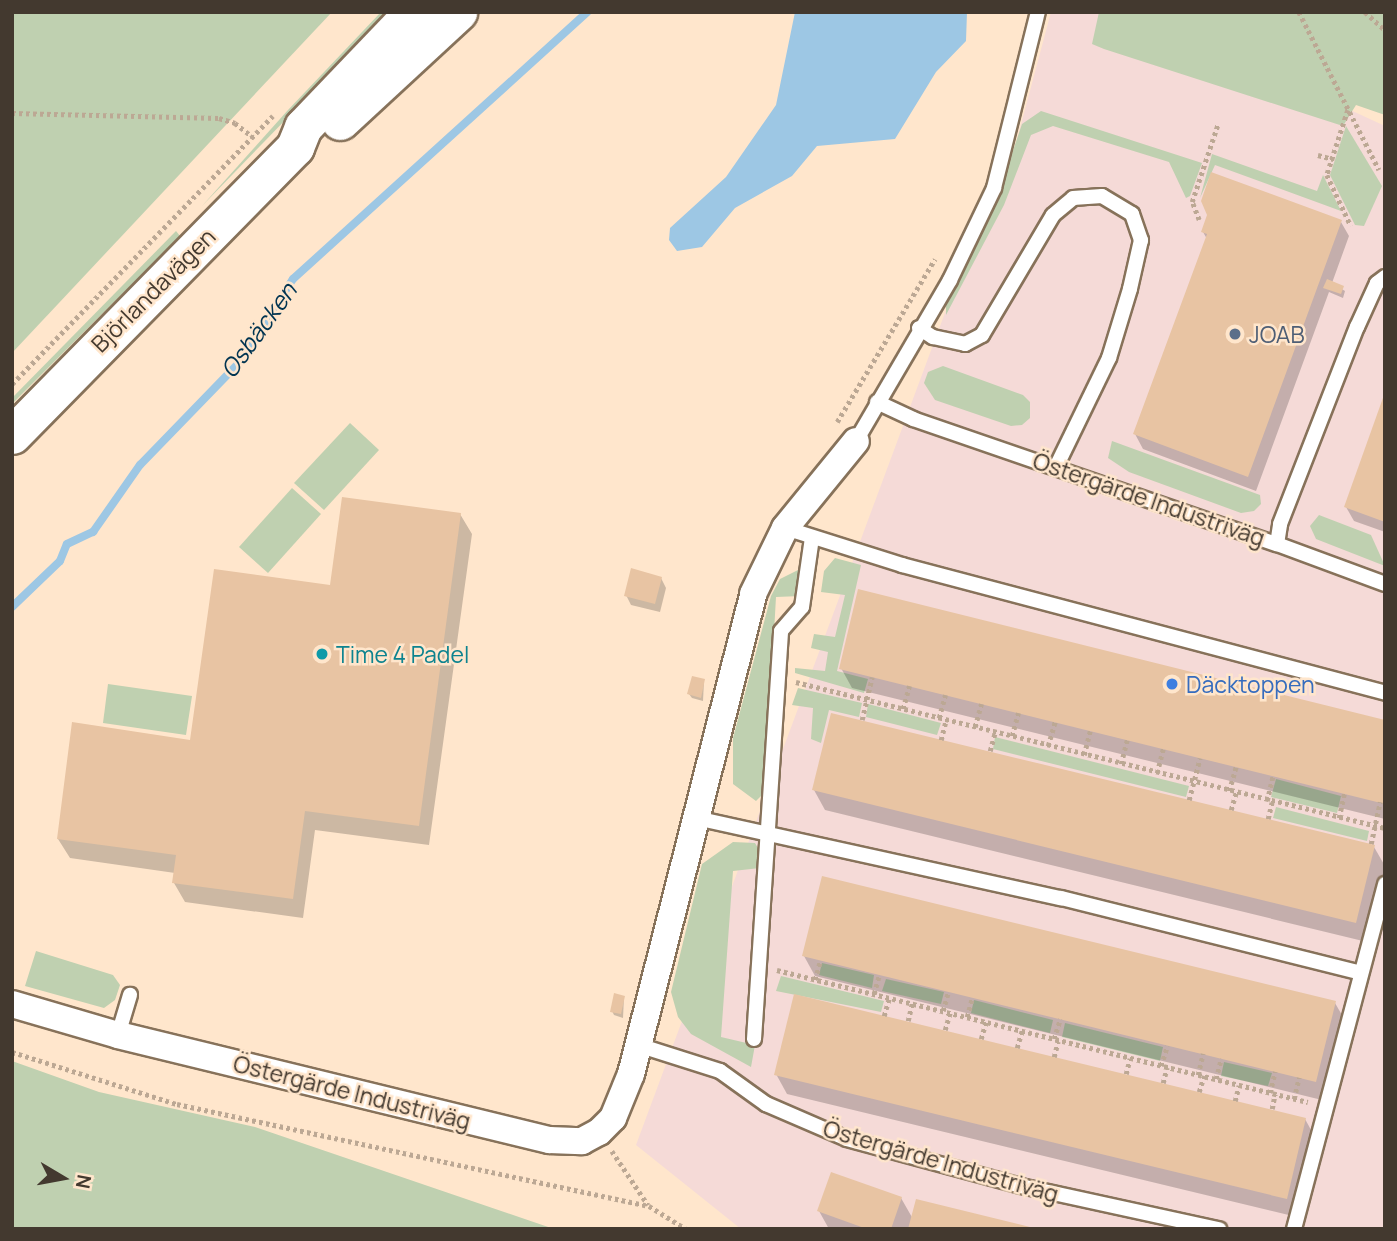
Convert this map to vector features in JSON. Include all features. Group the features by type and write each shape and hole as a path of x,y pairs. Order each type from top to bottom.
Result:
{"street":[{"name":"Björlandavägen","path":"12,435 295,146 303,127 413,12"},
{"name":"Björlandavägen","path":"295,146 317,141 458,12"},
{"path":"599,1132 613,1118 624,1098 753,594 785,528 848,449"},
{"name":"Östergärde Industriväg","path":"12,1004 118,1035 549,1140 582,1140 599,1132"}],"lane":[{"path":"848,449 950,280 994,188 1038,12"},
{"path":"919,328 933,337 965,344 982,335 1053,215 1073,198 1102,196 1132,214 1141,240 1130,289 1109,358 1056,467"},
{"name":"Östergärde Industriväg","path":"877,402 913,419 1277,544 1285,511 1381,280"},
{"path":"785,528 812,538 1385,693"},
{"path":"754,1039 781,631 802,607 812,538"},
{"path":"1277,544 1385,584"},
{"path":"696,818 1061,898 1361,973"},
{"path":"1294,1229 1385,884"},
{"path":"118,1035 130,995"},
{"name":"Östergärde Industriväg","path":"638,1045 720,1071 766,1104 847,1139 1021,1186 1219,1229"}],"path":[{"path":"1299,12 1379,170"},
{"path":"1364,12 1385,30"},
{"path":"1348,109 1327,175 1351,226"},
{"path":"12,384 278,111"},
{"path":"12,113 219,118 235,122 253,137"},
{"path":"1199,220 1192,202 1218,124"},
{"path":"1318,155 1333,159"},
{"path":"848,449 830,439 835,426 940,251"},
{"path":"778,677 1385,828"},
{"path":"862,720 872,677"},
{"path":"903,709 909,686"},
{"path":"939,718 945,695"},
{"path":"975,727 981,704"},
{"path":"1012,736 1018,713"},
{"path":"941,740 946,720"},
{"path":"1048,746 1055,722"},
{"path":"1084,755 1090,731"},
{"path":"990,751 995,732"},
{"path":"1121,764 1126,740"},
{"path":"1157,773 1163,749"},
{"path":"1189,800 1200,758"},
{"path":"1231,810 1236,767"},
{"path":"1268,819 1273,776"},
{"path":"1339,818 1344,794"},
{"path":"1371,845 1380,802"},
{"path":"815,980 820,961"},
{"path":"759,965 1326,1107"},
{"path":"874,994 879,975"},
{"path":"943,1011 948,992"},
{"path":"884,1016 889,998"},
{"path":"967,1017 972,998"},
{"path":"908,1021 912,1003"},
{"path":"945,1030 950,1013"},
{"path":"1054,1057 1060,1019"},
{"path":"981,1039 986,1022"},
{"path":"1017,1048 1022,1031"},
{"path":"1163,1083 1167,1046"},
{"path":"12,1052 177,1104 649,1206 685,1229"},
{"path":"1199,1092 1203,1055"},
{"path":"1126,1074 1130,1058"},
{"path":"1216,1079 1221,1059"},
{"path":"1272,1110 1275,1072"},
{"path":"1294,1099 1299,1078"},
{"path":"1236,1101 1239,1085"},
{"path":"599,1132 649,1206"}],"shaded area":[{"path":"1051,12 1138,12 1385,126 1385,1229 741,1229 636,1145 949,302 1003,192"}],"green space":[{"path":"12,12 332,12 12,353"},
{"path":"381,12 390,12 202,206 288,110"},
{"path":"1099,12 1385,12 1385,115 1356,105 1343,126 1104,49 1092,44"},
{"path":"1041,111 1202,163 1190,196 1186,198 1169,162 1053,126 1031,135 1004,205 946,315 946,303 1002,183 1022,124"},
{"path":"1346,126 1382,186 1364,226 1355,225 1330,175"},
{"path":"1212,154 1317,191 1323,175 1341,211 1215,165 1200,198"},
{"path":"176,231 180,236 12,404 12,398"},
{"path":"943,366 1023,395 1030,402 1030,418 1022,425 1011,426 935,400 924,383 928,372"},
{"path":"350,423 379,450 324,510 294,483"},
{"path":"1112,441 1260,495 1261,504 1254,511 1241,513 1129,472 1108,458"},
{"path":"292,488 321,514 268,573 239,547"},
{"path":"1319,515 1371,535 1385,566 1316,539 1310,526"},
{"path":"835,558 861,565 837,671 868,679 864,693 795,673 795,668 825,671 828,652 811,648 814,634 835,637 845,595 821,592 824,571"},
{"path":"798,570 801,596 776,597 765,792 756,801 733,784 733,738 771,596 780,579"},
{"path":"108,684 192,696 186,735 103,723"},
{"path":"798,688 862,703 859,717 829,710 821,743 811,739 813,708 792,705"},
{"path":"868,704 941,723 937,735 866,717"},
{"path":"995,737 1189,786 1186,797 993,749"},
{"path":"1276,779 1341,796 1337,813 1271,797"},
{"path":"1276,807 1369,831 1367,841 1273,818"},
{"path":"733,842 755,843 761,853 760,868 733,871 721,1037 755,1045 751,1067 691,1034 678,1017 671,992 702,864"},
{"path":"36,951 113,975 120,985 115,1000 104,1008 25,986"},
{"path":"822,963 874,975 872,988 819,975"},
{"path":"781,976 884,1001 881,1012 776,991"},
{"path":"886,979 944,992 941,1004 882,991"},
{"path":"974,1000 1053,1020 1050,1033 971,1013"},
{"path":"1065,1023 1163,1047 1160,1061 1062,1037"},
{"path":"12,1061 99,1092 255,1127 554,1229 12,1229"},
{"path":"1224,1062 1272,1073 1268,1086 1221,1076"}],"water":[{"path":"795,12 967,12 966,41 936,72 895,139 817,146 792,176 735,208 702,247 677,251 669,240 670,228 726,177 776,105"}],"building":[{"name":"JOAB","path":"1211,172 1342,220 1248,477 1133,434 1207,234 1201,232 1207,215 1201,201"},
{"path":"1327,279 1344,286 1341,294 1323,288"},
{"path":"1385,395 1385,522 1344,507"},
{"name":"Time 4 Padel","path":"342,497 461,513 419,826 305,811 293,899 172,883 176,855 57,839 72,722 190,740 214,569 330,585"},
{"path":"631,568 662,577 655,604 624,596"},
{"path":"858,589 1385,720 1385,804 839,669"},
{"path":"692,676 705,679 701,698 687,694"},
{"path":"831,713 1375,845 1356,923 812,790"},
{"path":"822,876 1336,1001 1316,1082 802,956"},
{"path":"614,993 625,996 621,1014 610,1012"},
{"path":"794,994 1306,1118 1287,1199 774,1075"},
{"path":"831,1172 902,1197 891,1229 867,1229 817,1211"},
{"path":"916,1199 1034,1228 1034,1229 908,1229"}],"waterway":[{"name":"Osbäcken","path":"12,607 60,561 67,544 93,532 140,465 239,363 293,279 587,12"}],"place":[{"name":"JOAB","path":"1235,334"},
{"name":"Time 4 Padel","path":"322,654"},
{"name":"Däcktoppen","path":"1172,684"}]}
